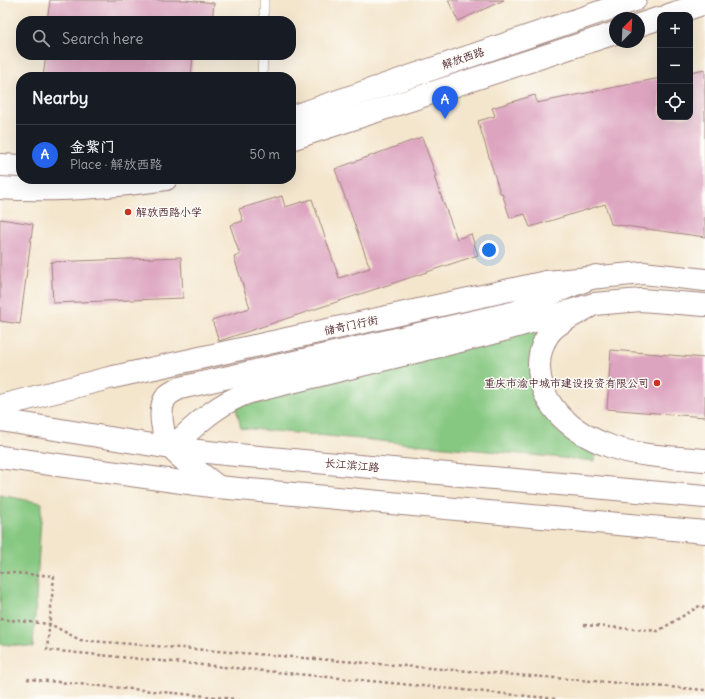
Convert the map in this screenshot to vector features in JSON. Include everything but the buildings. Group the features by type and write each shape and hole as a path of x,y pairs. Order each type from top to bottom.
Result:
{"main road":[{"name":"解放西路","path":"296,115 635,0"},
{"path":"678,12 705,3"},
{"path":"645,23 657,19"},
{"path":"296,137 609,35"},
{"path":"0,165 16,166"},
{"path":"0,188 64,189 132,184"},
{"name":"储奇门行街","path":"0,406 109,378 546,282 596,276 643,273 705,280"},
{"path":"213,483 171,448 161,420 161,408 167,396 180,388 516,312 553,293 596,276"},
{"path":"102,472 138,461 171,448 209,412 221,404 242,395 493,333 594,304 641,300 705,305"},
{"path":"594,304 553,329 544,342 539,357 539,375 544,394 554,410 590,438 612,447 634,453 705,460"},
{"name":"长江滨江路","path":"0,420 171,448 705,497"},
{"path":"213,483 200,469 199,464 201,460 226,454"},
{"path":"0,457 102,472 705,532"}],"lane":[{"path":"264,0 264,16"},
{"path":"262,60 262,72"}],"path":[{"path":"0,572 54,576 47,650 558,699"},
{"path":"584,625 658,631 701,605 705,609"},
{"path":"0,619 50,624 80,640 705,690"},
{"path":"27,679 236,699"}],"green space":[{"path":"547,322 534,376 595,444 595,461 241,428 236,408 254,399"},
{"path":"0,495 42,503 33,647 0,644"}],"place":[{"name":"金紫门","path":"445,119"},
{"name":"解放西路小学","path":"128,212"},
{"name":"重庆市渝中城市建设投资有限公司","path":"657,383"}]}
